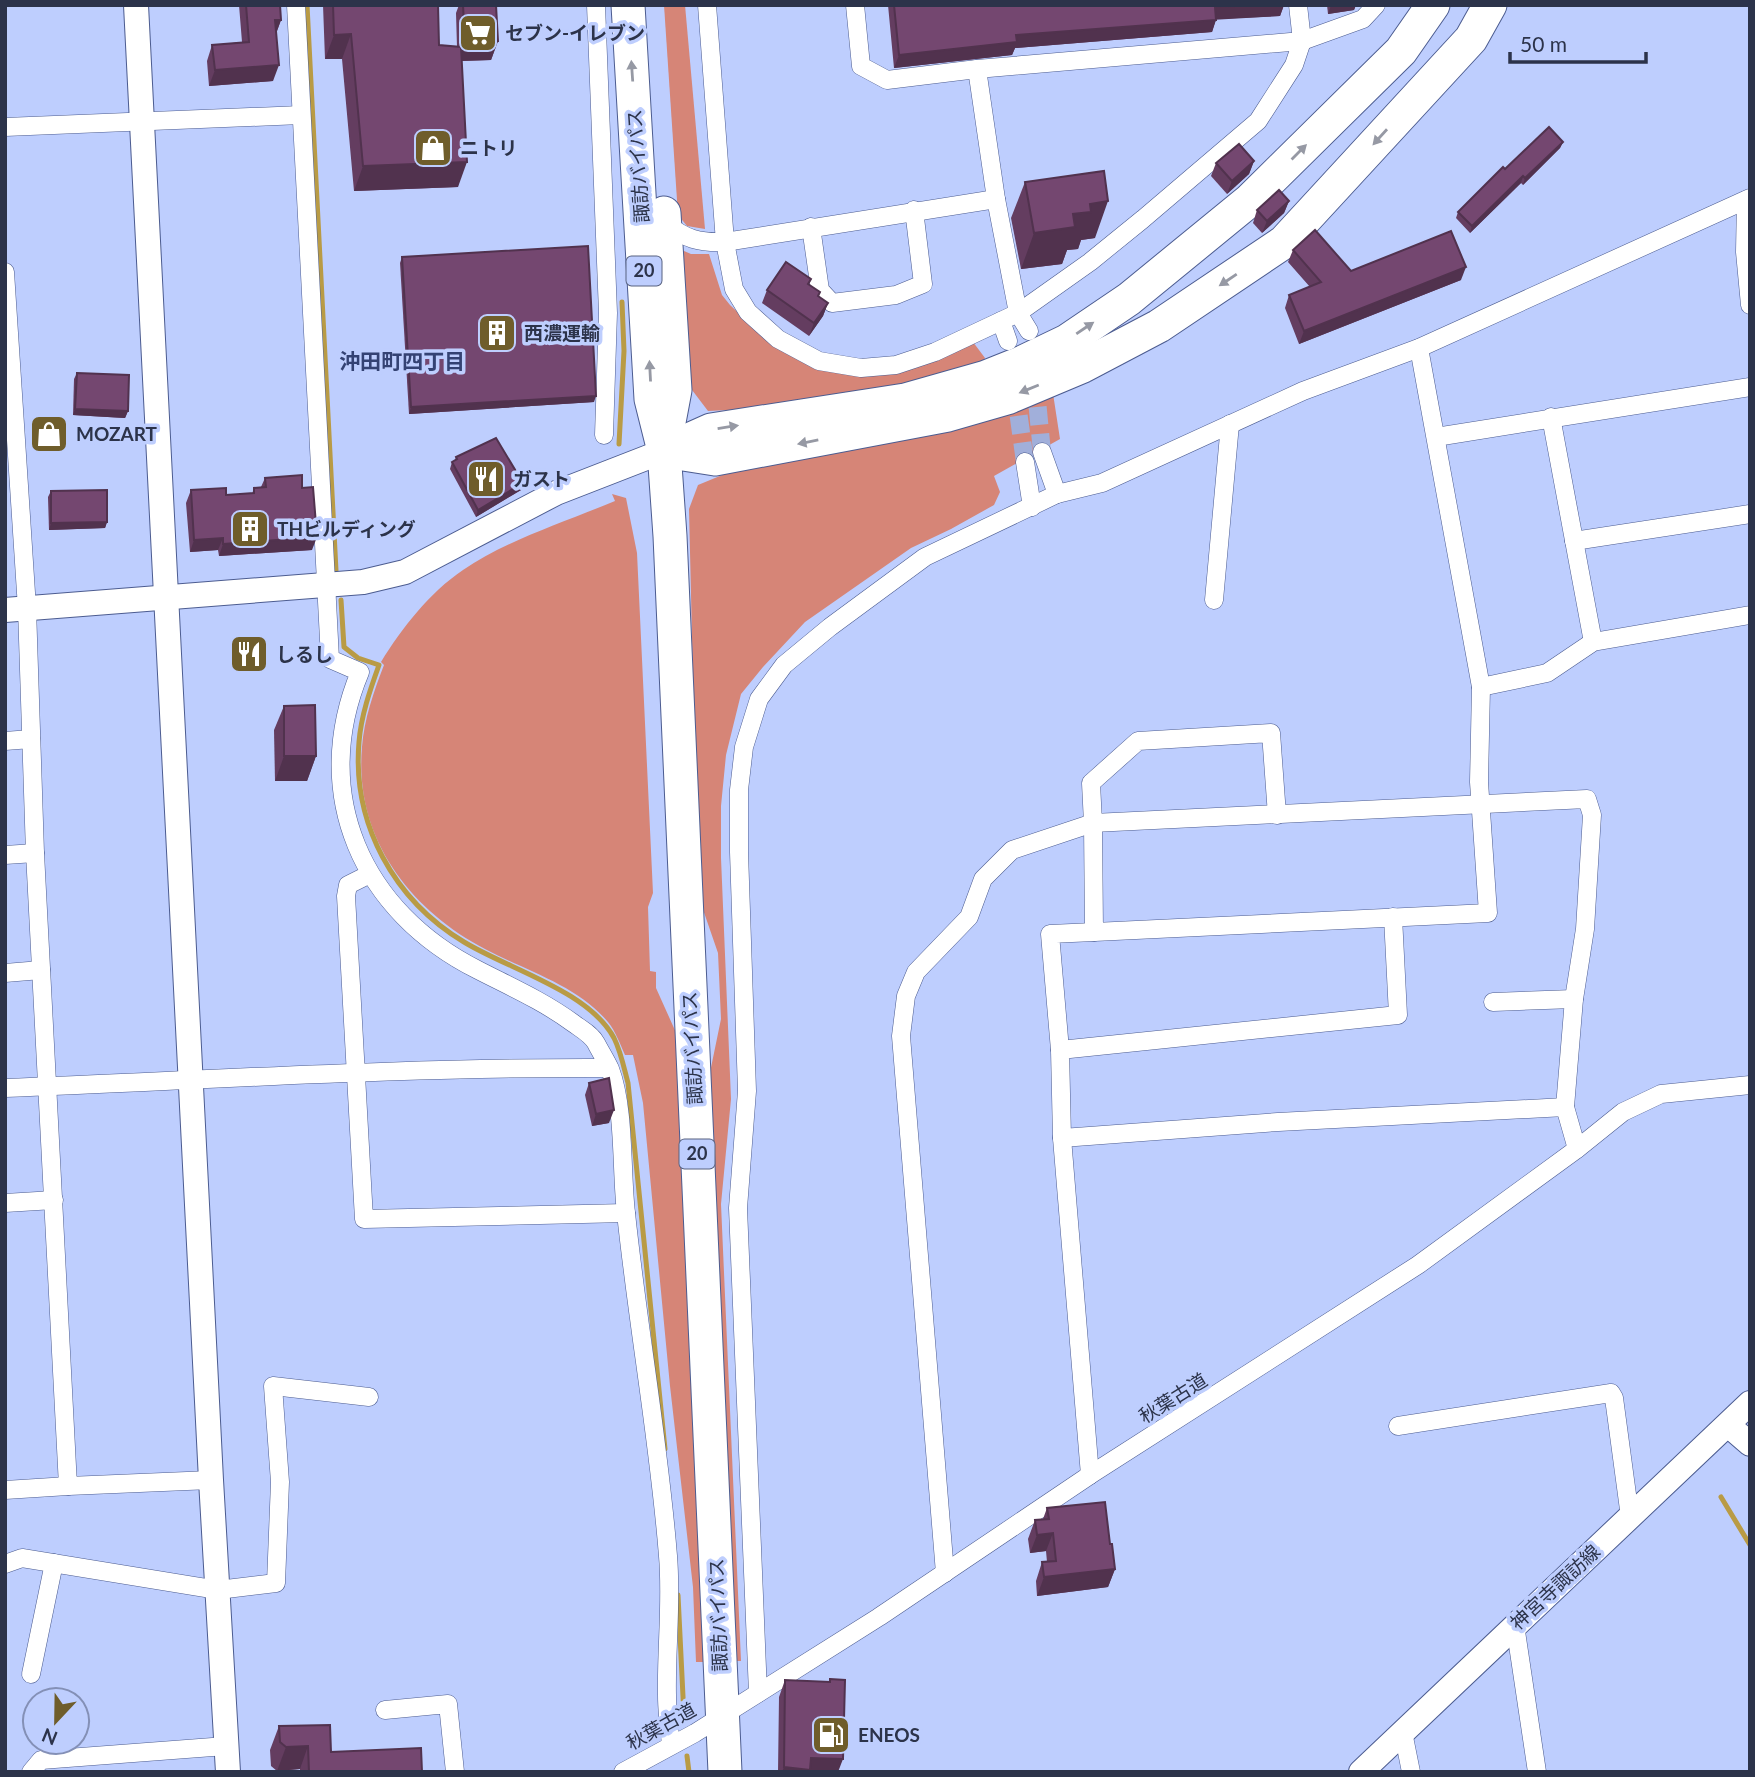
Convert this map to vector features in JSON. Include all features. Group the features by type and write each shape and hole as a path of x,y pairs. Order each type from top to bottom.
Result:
{"highway":[{"name":"諏訪バイパス","path":"628,5 651,399 664,451 670,536 725,1772"},
{"name":"諏訪バイパス","path":"651,5 675,390 664,451"},
{"path":"664,451 711,430 905,400 986,377 1067,341 1129,299 1250,200 1401,51 1433,5"},
{"path":"1426,86 1469,5"},
{"path":"664,451 715,459 948,415 1007,398 1083,366 1159,326 1284,242 1471,39 1490,5"}],"street":[{"path":"136,5 228,1772"},
{"path":"296,5 330,659 360,672 348,701 339,761 346,816 370,874 399,913 436,945 475,968 547,1003 593,1038 610,1068 618,1108 626,1213 668,1560 667,1699 671,1744"},
{"path":"596,5 608,313 604,435"},
{"path":"708,5 725,242 734,289 748,312 778,339 819,361 861,368 896,365 935,352 1018,313 1090,262 1258,121 1294,65 1302,41 1298,5"},
{"path":"855,5 861,66 887,80 977,69 1302,41 1363,19 1376,5"},
{"path":"977,69 996,199 1018,313 1029,331"},
{"path":"5,127 301,115"},
{"path":"665,223 684,237 707,243 725,242 996,199"},
{"path":"758,1693 738,1208 747,1091 739,790 744,747 759,699 793,657 925,557 1058,494 1102,483 1303,391 1419,348 1748,199 1750,305"},
{"path":"811,228 820,290 832,303 896,295 923,284 914,210"},
{"path":"5,272 16,609 31,739 68,1486"},
{"path":"1001,321 1008,341"},
{"path":"1090,1475 1062,1138 1060,1050 1050,934 1488,913 1479,782 1481,687 1419,348"},
{"path":"1436,437 1750,387"},
{"path":"1551,417 1593,642"},
{"path":"1214,600 1230,424"},
{"path":"16,609 363,582 405,572 556,493 664,451"},
{"path":"1042,453 1058,494"},
{"path":"1025,462 1032,507"},
{"path":"1574,541 1750,514"},
{"path":"1481,687 1547,673 1593,642 1750,615"},
{"path":"1094,932 1091,783 1138,741 1271,733 1277,815"},
{"path":"5,741 31,739"},
{"path":"944,1573 901,1036 906,996 916,972 969,917 983,879 1013,850 1093,823 1587,800 1592,816 1585,929 1574,999 1565,1107 1577,1149"},
{"path":"5,855 35,853"},
{"path":"370,874 348,884 346,895 365,1219 626,1213"},
{"path":"1060,1050 1398,1015 1392,918"},
{"path":"5,973 41,971"},
{"path":"1493,1002 1574,999"},
{"path":"5,1088 192,1079 610,1068"},
{"name":"秋葉古道","path":"623,1772 695,1733 758,1693 1090,1475 1418,1265 1577,1149 1623,1112 1661,1094 1750,1086"},
{"path":"1062,1138 1278,1122 1565,1107"},
{"path":"5,1203 54,1200"},
{"path":"5,1564 22,1558 218,1590 276,1583 280,1482 273,1387 369,1397"},
{"path":"1398,1426 1611,1393 1614,1398 1630,1517"},
{"name":"神宮寺諏訪線","path":"1361,1772 1750,1404"},
{"path":"1728,1425 1750,1444"},
{"path":"5,1490 211,1480"},
{"path":"31,1674 54,1563"},
{"path":"1515,1625 1537,1772"},
{"path":"384,1710 448,1704 455,1772"},
{"path":"1403,1732 1411,1772"},
{"path":"31,1772 41,1760 226,1746"}],"shaded area":[{"path":"664,5 685,5 705,229 687,226 678,215"},
{"path":"677,248 691,254 709,254 722,295 730,305 761,334 789,355 804,362 846,374 973,342 985,358 982,363 934,382 750,409 708,411 689,386"},
{"path":"1052,387 1060,439 994,476 1000,492 994,505 911,548 805,622 741,694 726,755 721,806 731,1099 721,1204 741,1661 733,1661 707,1087 721,1019 718,953 698,895 689,509 698,485 732,471"},
{"path":"612,494 626,498 637,553 653,893 648,907 650,971 656,972 656,988 678,1037 706,1662 696,1662 693,1587 670,1386 643,1103 633,1055 625,1055 608,1022 581,998 458,933 411,891 392,867 377,840 367,811 362,780 363,737 370,705 384,665 381,662 417,612 439,589 463,570 517,541 615,501"}],"building":[{"path":"246,5 280,5 281,20 275,20 279,65 215,70 212,45 249,42"},
{"path":"333,5 438,5 439,45 461,47 467,162 363,166 351,34 334,35"},
{"path":"463,5 496,5 498,41 465,43"},
{"path":"894,5 1256,5 1215,7 1216,20 1016,35 1017,42 899,55"},
{"path":"1549,127 1563,142 1525,178 1523,176 1472,226 1458,212 1503,167 1505,169"},
{"path":"1239,144 1254,161 1232,181 1216,163"},
{"path":"1104,171 1108,201 1090,204 1091,212 1073,214 1075,227 1034,233 1025,182"},
{"path":"1279,190 1289,201 1267,221 1257,210"},
{"path":"1315,230 1351,271 1451,231 1466,267 1304,331 1289,295 1321,282 1293,250"},
{"name":"西濃運輸","path":"588,246 596,396 411,407 402,257"},
{"path":"786,262 811,279 808,284 820,292 818,296 828,303 814,323 767,290"},
{"path":"77,373 129,375 128,411 75,409"},
{"name":"ガスト","path":"496,438 523,483 478,510 452,462 456,457"},
{"name":"THビルディング","path":"302,475 302,488 313,487 317,537 223,544 223,538 194,540 191,490 226,488 226,495 254,493 254,488 266,487 265,478"},
{"path":"107,490 107,522 51,523 51,491"},
{"path":"315,705 316,756 284,756 284,706"},
{"path":"609,1078 614,1110 596,1114 589,1083"},
{"path":"1105,1502 1115,1569 1044,1577 1042,1562 1056,1561 1053,1533 1037,1535 1035,1520 1049,1519 1047,1508"},
{"path":"830,1679 845,1680 843,1759 811,1758 810,1770 784,1767 785,1680 830,1682"},
{"path":"330,1725 331,1752 421,1748 422,1772 309,1772 308,1746 286,1747 280,1742 279,1726"}],"waterway":[{"path":"307,5 336,571"},
{"path":"619,444 624,351 622,302"},
{"path":"341,600 344,647 358,658 379,665 362,723 359,772 363,802 371,830 398,882 417,905 439,925 464,942 546,982 586,1007 602,1021 619,1049 628,1083 665,1449"},
{"path":"1721,1497 1750,1545"},
{"path":"678,1595 684,1717"},
{"path":"687,1756 689,1772"}],"tunnel":[{"path":"1035,380 1042,452"},
{"path":"1015,389 1025,462"}],"place":[{"name":"セブン-イレブン","path":"478,33"},
{"name":"ニトリ","path":"433,148"},
{"name":"西濃運輸","path":"497,333"},
{"name":"MOZART","path":"49,434"},
{"name":"ガスト","path":"486,479"},
{"name":"THビルディング","path":"250,529"},
{"name":"しるし","path":"249,654"},
{"name":"ENEOS","path":"831,1735"}],"district":[{"name":"沖田町四丁目","path":"402,362"}]}
